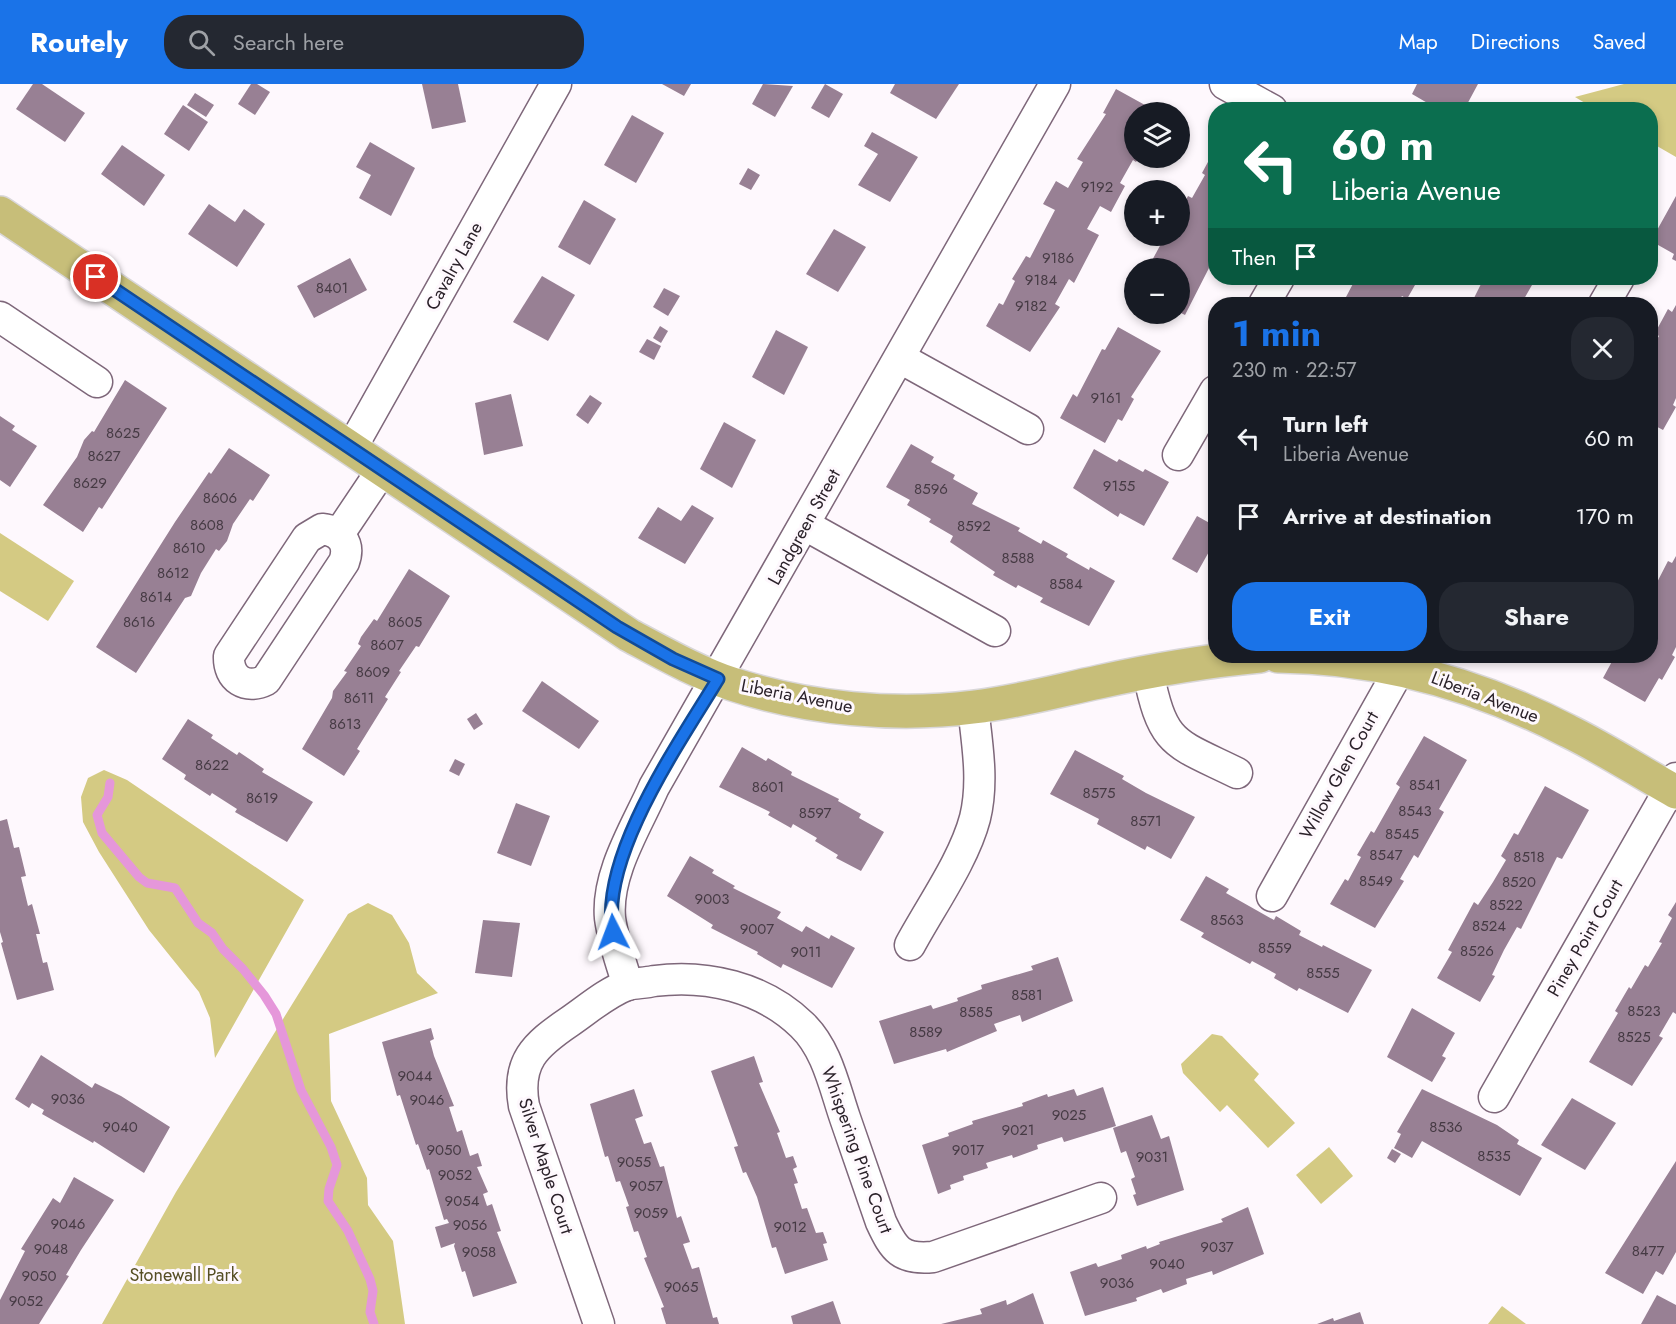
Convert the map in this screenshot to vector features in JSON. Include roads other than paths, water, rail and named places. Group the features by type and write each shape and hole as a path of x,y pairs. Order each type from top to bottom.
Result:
{"main road":[{"name":"Liberia Avenue","path":"0,213 629,635 673,659 718,679 781,697 849,708 916,711 973,707 1023,700 1208,661"},
{"name":"Liberia Avenue","path":"1406,663 1507,702 1569,731 1674,786"}],"street":[{"name":"Cavalry Lane","path":"351,449 556,84"},
{"name":"Landgreen Street","path":"628,985 615,947 610,916 612,888 623,855 654,787 718,679 1055,84"},
{"path":"1225,84 1258,102"},
{"path":"0,317 97,382"},
{"path":"900,357 1028,429"},
{"path":"1178,455 1208,403"},
{"path":"339,534 382,470"},
{"path":"805,525 995,631"},
{"path":"322,529 339,534 346,547 344,562 266,680 257,685 247,685 238,681 229,666 229,656 307,538 322,529"},
{"name":"Willow Glen Court","path":"1272,896 1402,663"},
{"path":"1148,672 1160,719 1174,740 1238,773"},
{"path":"910,945 968,838 975,816 979,764 973,707"},
{"name":"Piney Point Court","path":"1494,1097 1674,786"},
{"name":"Whispering Pine Court","path":"628,985 669,979 708,980 747,990 771,1001 803,1026 825,1058 881,1222 890,1242 902,1254 914,1259 933,1257 1101,1198"},
{"name":"Silver Maple Court","path":"599,1324 524,1106 521,1080 527,1060 554,1032 598,1001 628,985"}],"waterway":[{"path":"110,783 108,797 97,815 102,833 139,877 147,883 175,888 198,923 212,933 223,949 243,969 276,1014 301,1090 331,1147 337,1165 329,1189 328,1201 348,1231 370,1279 373,1291 370,1312 374,1324"}],"park label":[{"name":"Stonewall Park","path":"184,1275"}]}
